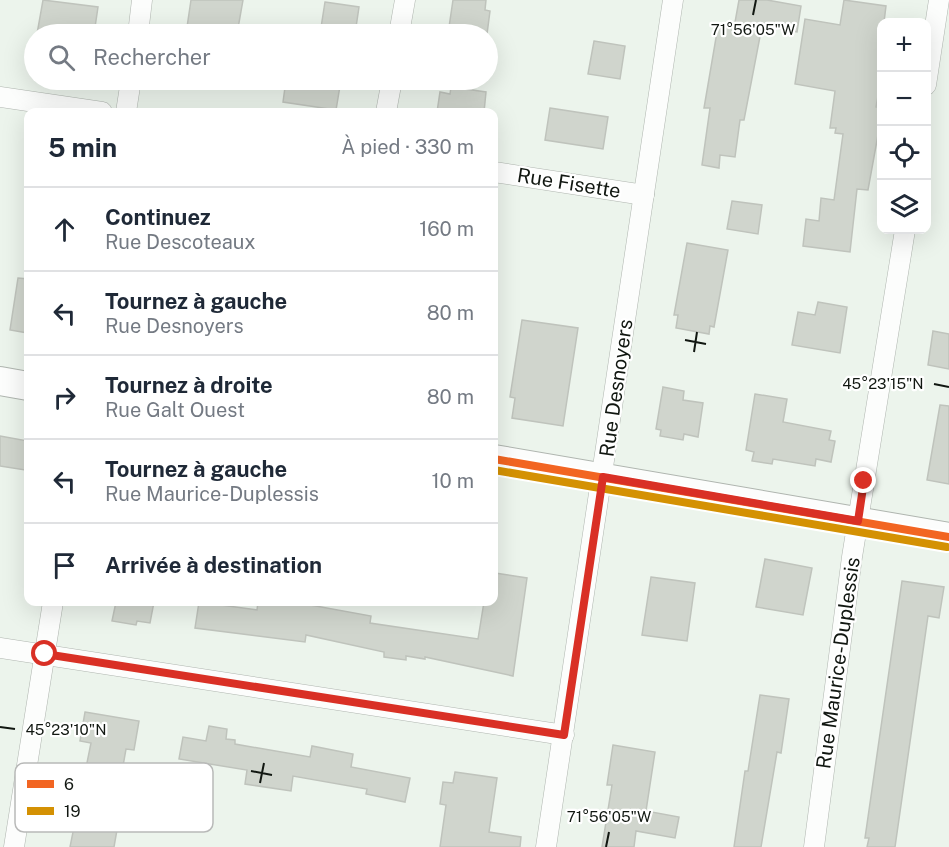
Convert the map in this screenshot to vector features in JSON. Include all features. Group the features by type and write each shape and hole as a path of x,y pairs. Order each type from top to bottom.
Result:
{"street":[{"path":"139,24 142,0"},
{"path":"401,24 405,0"},
{"name":"Rue Desnoyers","path":"546,847 673,0"},
{"path":"929,72 939,0"},
{"path":"127,108 129,90"},
{"path":"387,108 390,90"},
{"path":"0,97 75,108"},
{"name":"Rue Fisette","path":"498,173 644,195"},
{"name":"Rue Maurice-Duplessis","path":"814,847 858,521 904,234"},
{"path":"0,381 24,385"},
{"path":"498,460 949,537"},
{"path":"27,763 52,606"},
{"path":"0,648 564,735"},
{"path":"14,847 16,832"}],"building":[{"path":"43,0 98,7 95,24 39,24"},
{"path":"191,0 243,0 239,24 187,24"},
{"path":"453,0 486,0 485,10 490,11 488,24 449,24"},
{"path":"739,0 767,0 801,6 797,32 762,26 744,120 740,120 735,157 720,155 719,168 702,165 710,108 704,108 718,26 734,28"},
{"path":"844,0 886,6 884,18 877,18 877,140 868,190 857,189 850,252 803,246 806,219 819,221 821,198 834,200 843,134 835,133 836,128 830,128 835,91 795,84 805,19 840,25"},
{"path":"325,2 359,7 356,24 322,24"},
{"path":"594,41 625,46 620,79 588,74"},
{"path":"285,90 339,90 336,108 283,102"},
{"path":"451,90 486,92 484,108 438,108 440,92 450,94"},
{"path":"550,108 608,117 603,149 545,140"},
{"path":"732,201 762,205 758,234 727,229"},
{"path":"687,243 728,250 714,327 710,326 709,334 676,328 678,315 674,315"},
{"path":"18,278 24,279 24,332 10,330"},
{"path":"818,302 847,307 840,353 792,345 798,312 815,315"},
{"path":"522,320 578,328 563,426 512,418 515,398 510,397"},
{"path":"933,331 949,334 949,369 928,365"},
{"path":"663,387 684,391 683,400 703,403 698,437 684,434 683,440 660,436 661,430 656,429"},
{"path":"755,394 787,399 783,422 831,431 829,440 835,441 831,462 816,459 815,466 773,459 772,464 752,461 754,452 746,450"},
{"path":"940,405 949,406 949,484 927,480"},
{"path":"0,436 24,440 24,470 0,466"},
{"path":"765,559 812,568 803,615 756,607"},
{"path":"498,573 527,578 513,676 425,657 425,659 406,656 406,660 384,657 384,652 306,635 305,642 195,628 198,606 228,606 257,610 258,606 316,606 371,616 370,623 478,639 483,606 498,606"},
{"path":"651,577 695,583 687,641 642,635"},
{"path":"902,581 944,587 939,618 928,616 895,847 867,847 869,838 865,838"},
{"path":"115,606 153,606 150,623 137,621 136,625 112,621"},
{"path":"760,695 789,699 781,753 777,752 761,847 734,847 745,771 748,771"},
{"path":"85,712 139,721 134,750 126,749 124,763 87,763 91,743 80,741"},
{"path":"209,726 227,729 226,739 235,740 235,744 310,757 312,746 353,754 351,767 410,778 405,802 366,794 367,789 293,776 291,791 245,784 247,770 179,759 183,737 206,741"},
{"path":"613,745 655,752 646,811 679,817 675,838 636,831 634,847 602,847 612,785 607,785"},
{"path":"455,772 497,778 489,832 521,837 520,847 440,847 446,805 440,804 443,782 453,783"},
{"path":"73,832 117,832 114,847 70,847"}],"transit line":[{"name":"6","path":"498,460 949,537"},
{"name":"19","path":"498,471 947,547"}],"route":[{"path":"45,654 564,735 603,477 858,521 864,481"}]}
